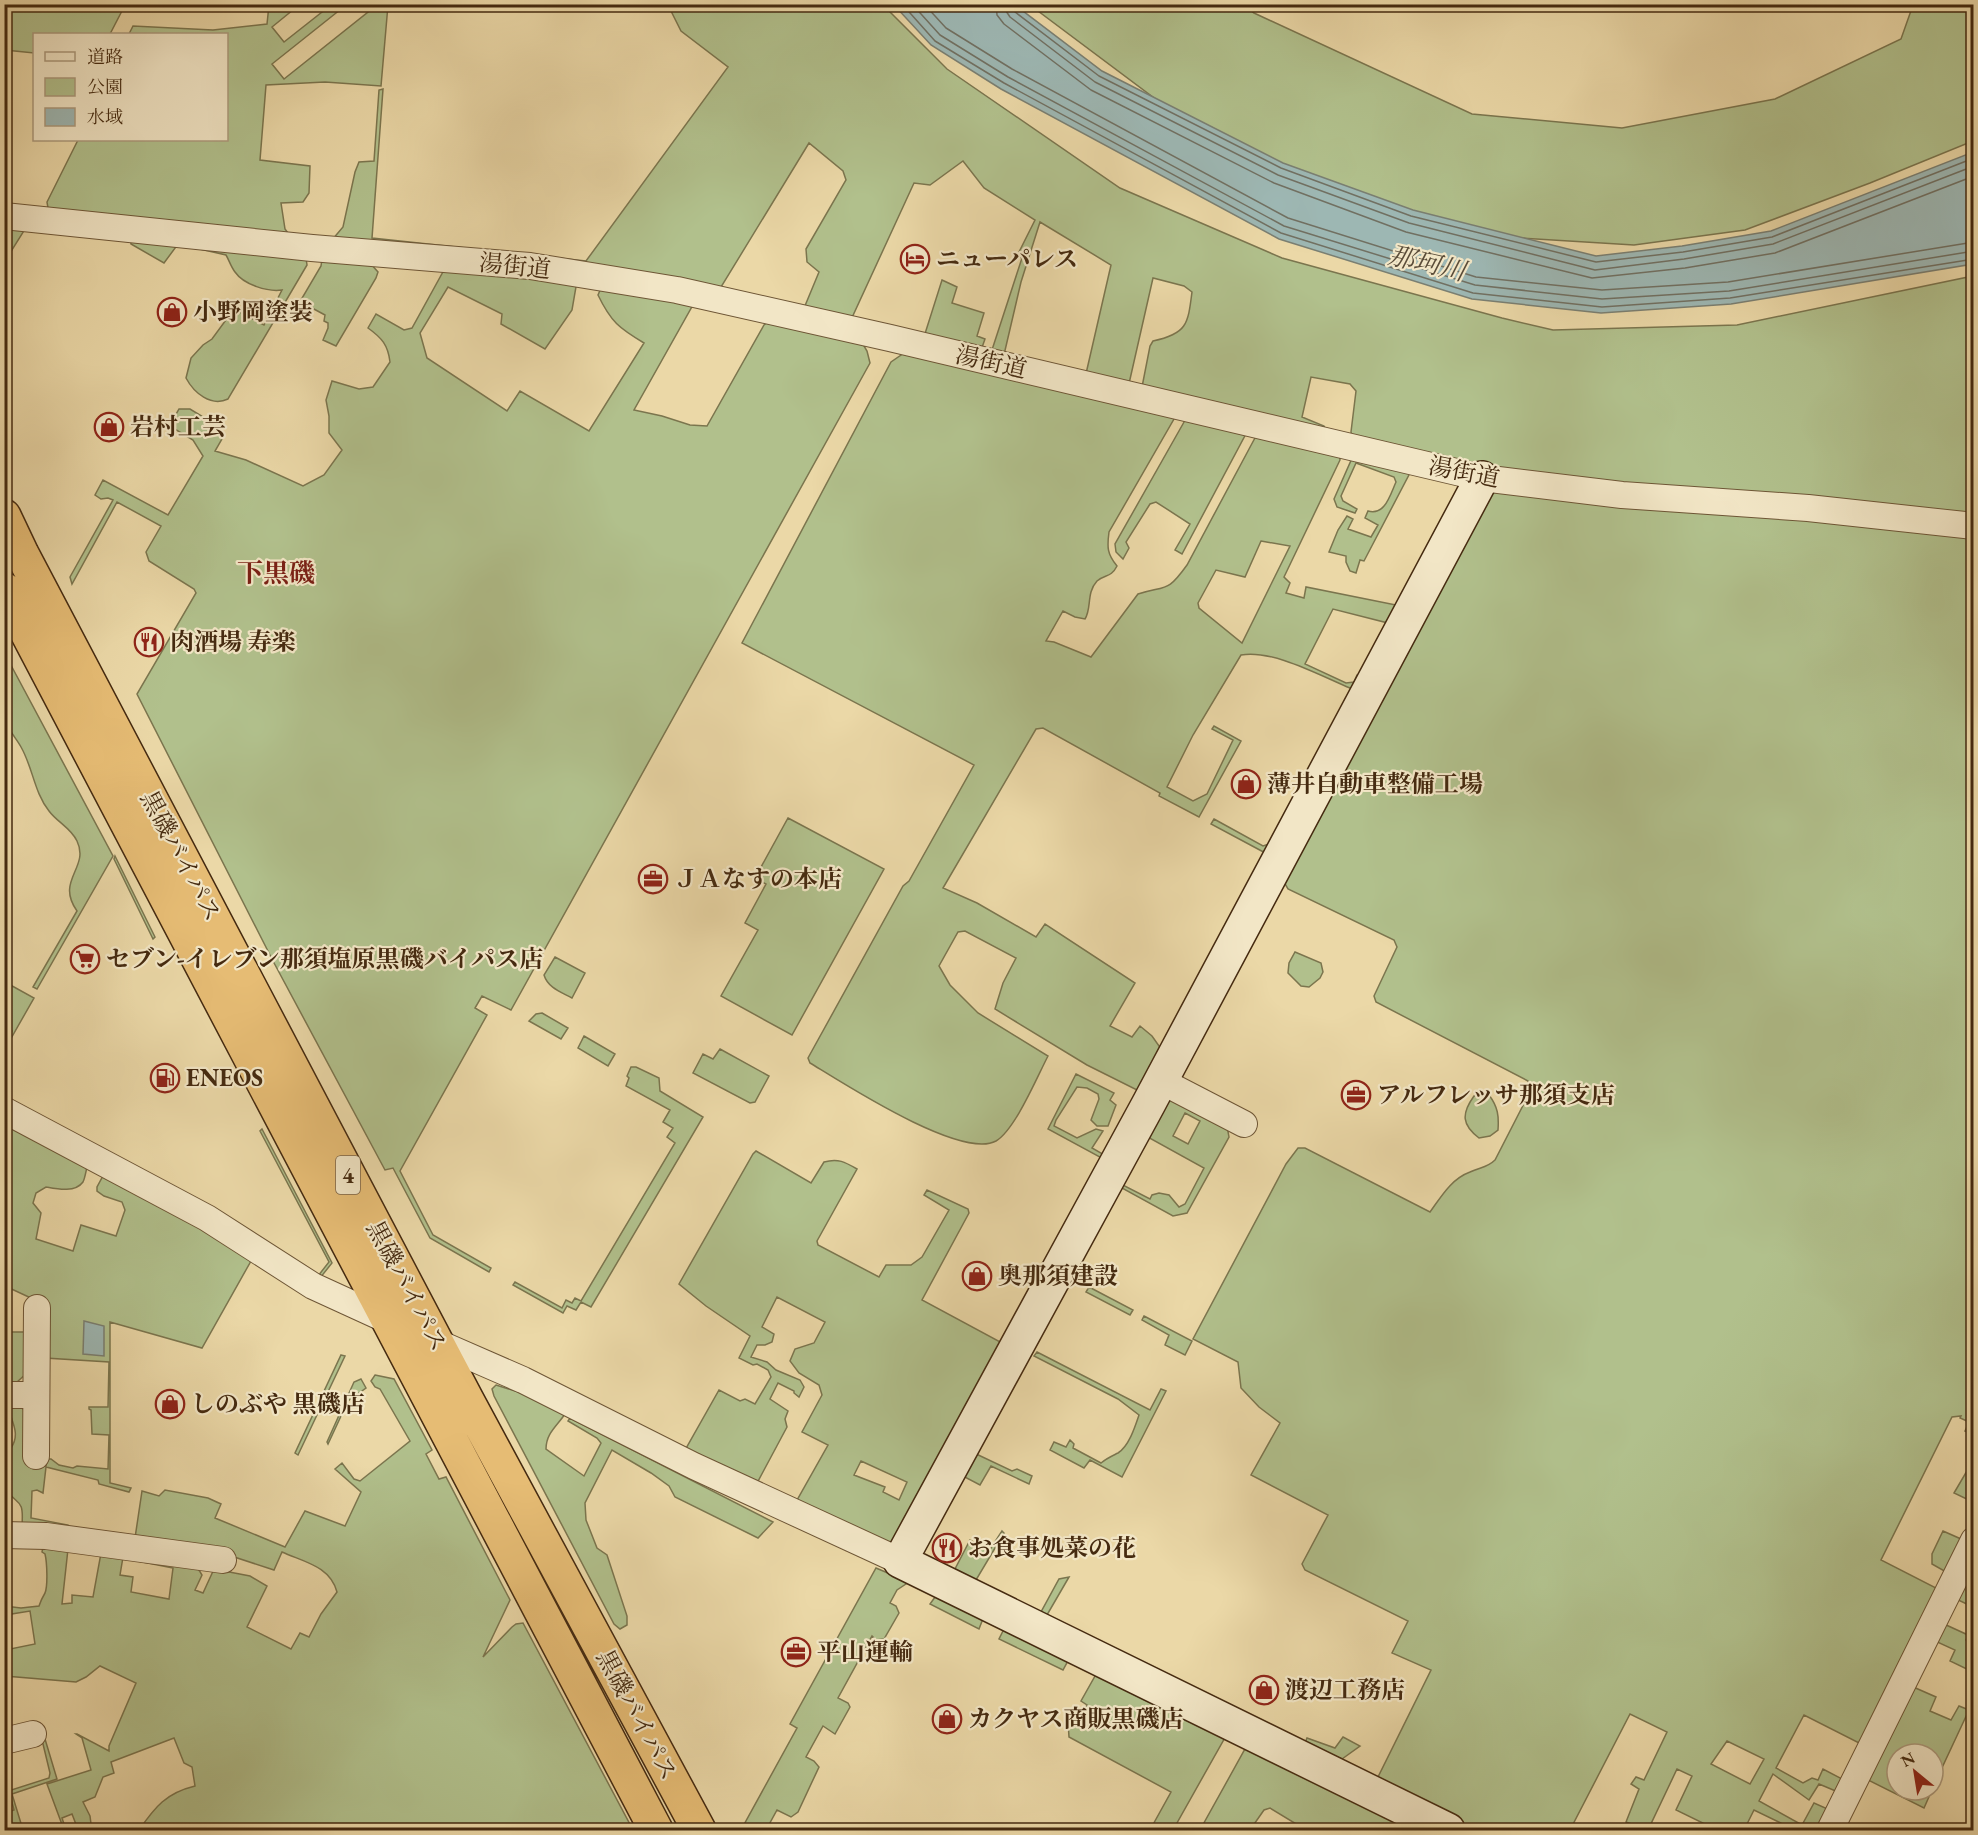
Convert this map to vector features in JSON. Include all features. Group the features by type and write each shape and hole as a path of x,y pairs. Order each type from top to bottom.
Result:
{"highway":[{"name":"黒磯バイパス","path":"4,516 437,1342 699,1830"},
{"name":"黒磯バイパス","path":"4,590 656,1830"}],"street":[{"name":"湯街道","path":"4,216 312,248 530,266 677,290 1482,478 1622,495 1808,508 1974,526"},
{"path":"900,1561 1161,1082 1482,478"},
{"path":"1161,1082 1244,1124"},
{"path":"4,1110 207,1218 313,1286 523,1380 694,1466 900,1561 1448,1830"},
{"path":"36,1456 37,1308"},
{"path":"4,1395 36,1395"},
{"path":"4,1535 46,1536 223,1560"},
{"path":"1830,1830 1974,1540"},
{"path":"4,1741 33,1734"}],"green space":[{"path":"5,4 125,5 111,33 33,33 33,53 5,50"},
{"path":"269,5 299,5 272,27 284,42 331,5 346,5 272,64 284,79 373,8 371,5 388,5 381,86 325,82 266,85 260,160 310,166 309,193 303,202 281,203 285,229 306,258 307,265 228,399 215,401 198,393 186,378 191,358 212,339 234,309 264,325 282,290 263,289 244,281 234,270 226,255 178,244 164,263 131,244 130,236 48,208 47,202 78,141 228,141 228,33 130,33 133,26 213,30 267,24"},
{"path":"668,5 883,5 947,69 1120,188 1282,258 1553,330 1737,325 1973,276 1974,1384 1970,1392 1973,1395 1973,1434 1965,1431 1969,1422 1960,1418 1961,1416 1952,1417 1881,1560 1938,1589 1863,1745 1804,1715 1776,1768 1803,1783 1812,1778 1818,1780 1823,1769 1844,1780 1838,1792 1819,1784 1809,1800 1773,1774 1759,1801 1802,1825 1814,1803 1830,1810 1820,1830 1795,1830 1754,1810 1744,1830 1717,1830 1676,1810 1692,1776 1677,1769 1648,1830 1626,1822 1639,1789 1631,1784 1636,1777 1644,1780 1667,1732 1630,1714 1570,1830 1472,1830 1383,1790 1376,1781 1431,1670 1392,1653 1408,1621 1305,1570 1302,1564 1328,1515 1251,1475 1280,1423 1259,1407 1241,1388 1238,1362 1193,1339 1286,1164 1298,1148 1305,1148 1430,1212 1457,1179 1495,1160 1531,1090 1528,1081 1376,1002 1374,996 1397,947 1394,940 1288,889 1281,877 1490,471 1353,440 1351,432 1356,391 1350,384 1311,377 1302,417 1324,426 1328,435 1142,387 1150,346 1153,341 1173,335 1184,326 1192,292 1184,286 1153,278 1128,388 1085,378 1111,265 1040,222 1021,282 1003,359 990,356 1022,258 1017,256 1035,220 984,188 963,161 930,185 914,183 850,322 867,351 870,363 511,1010 482,996 475,1008 487,1015 400,1171 433,1235 491,1268 489,1272 430,1238 393,1168 385,1170 273,961 137,694 196,593 194,589 149,561 146,552 161,526 117,502 72,584 70,577 113,500 101,499 95,495 103,480 168,515 203,456 193,440 173,428 171,423 179,409 190,409 218,426 222,439 215,451 246,460 303,486 324,475 342,450 329,433 326,400 332,381 359,389 373,387 390,362 384,342 368,328 376,314 404,330 412,328 444,270 577,281 572,310 545,349 501,324 502,314 448,287 420,333 427,358 507,411 520,391 589,431 644,343 622,328 607,312 598,295 601,288 694,303 634,410 690,425 707,426 764,325 772,319 797,325 819,272 807,262 806,249 846,180 843,171 809,143 718,292 332,240 343,227 359,162 374,161 379,90 383,89 372,238 586,261 728,67 681,31","holes":["1727,1741 1764,1759 1750,1784 1711,1764"]},
{"path":"1030,5 1244,5 1254,13 1472,114 1622,128 1775,99 1901,39 1913,5 1973,5 1973,141 1745,230 1634,245 1473,235 1400,225 1193,127"},
{"path":"5,224 27,226 5,261"},
{"path":"322,259 370,263 378,272 336,346 323,340 328,328 328,323 324,321 325,315 312,308 308,311 298,305 321,266"},
{"path":"942,280 957,287 952,303 984,313 977,336 985,339 980,353 923,340"},
{"path":"907,351 1178,412 1109,532 1109,550 1117,566 1110,574 1097,581 1090,595 1085,619 1063,611 1046,641 1091,657 1138,594 1166,587 1175,580 1187,565 1256,436 1339,453 1340,460 1284,577 1290,583 1286,593 1304,598 1306,587 1401,606 1392,624 1333,609 1305,664 1346,683 1354,682 1357,675 1362,676 1356,687 1350,688 1311,671 1267,656 1241,655 1193,735 1167,787 1193,801 1207,794 1233,740 1212,729 1214,726 1241,741 1199,817 1043,728 1036,729 943,888 977,903 1036,937 1045,924 1135,983 1110,1026 1132,1037 1140,1026 1152,1036 1164,1053 1141,1092 1087,1065 995,1009 1003,983 1016,958 965,931 958,932 939,966 950,985 978,1013 1048,1056 1011,1126 996,1141 979,1144 957,1140 902,1117 810,1063 808,1058 903,886 909,881 974,765 742,643 891,362","holes":["1261,541 1290,546 1242,643 1199,608 1198,603 1216,570 1245,577"]},
{"path":"1188,415 1248,430 1182,554 1175,550 1190,524 1156,502 1150,504 1126,542 1129,548 1123,559 1116,552 1115,544"},
{"path":"1353,456 1411,471 1364,561 1360,560 1356,573 1350,571 1346,556 1329,552 1338,530 1347,516 1353,519 1348,529 1371,537 1378,525 1365,518 1368,511 1374,512 1383,507 1396,482 1394,477 1356,463 1341,496 1343,501 1357,509 1355,513 1337,507 1334,499"},
{"path":"5,654 113,856 37,989 33,987 77,911 71,900 70,891 80,850 74,836 44,804 25,755 6,723 3,696"},
{"path":"788,818 884,869 792,1035 721,996 758,930 745,923 766,884 755,878"},
{"path":"1214,819 1263,846 1269,844 1271,856 1211,824"},
{"path":"115,856 155,937 153,939 114,859"},
{"path":"1295,952 1321,963 1323,972 1320,978 1309,987 1301,986 1288,973 1289,963"},
{"path":"555,957 585,973 572,998 559,992 544,975"},
{"path":"5,982 34,998 5,1049 5,1044 12,1031 5,1027"},
{"path":"542,1013 568,1028 561,1039 529,1021 536,1014"},
{"path":"584,1036 615,1054 608,1066 578,1048"},
{"path":"720,1049 769,1076 755,1102 750,1103 693,1073 703,1054 713,1059"},
{"path":"631,1067 636,1067 659,1078 660,1091 703,1117 591,1307 581,1302 576,1310 567,1306 563,1313 513,1285 515,1282 562,1308 566,1300 572,1303 575,1298 581,1301 675,1143 667,1137 673,1128 663,1122 670,1110 626,1086"},
{"path":"1076,1074 1114,1093 1110,1100 1116,1105 1108,1126 1097,1126 1091,1120 1099,1099 1098,1094 1087,1088 1077,1087 1054,1126 1077,1138 1096,1129 1103,1131 1092,1148 1108,1157 1107,1161 1048,1129"},
{"path":"1489,1095 1497,1112 1498,1130 1490,1136 1479,1138 1469,1128 1465,1114 1474,1096"},
{"path":"1173,1098 1227,1126 1229,1137 1187,1213 1173,1216 1120,1187 1121,1184 1150,1199 1152,1195 1159,1193 1169,1195 1179,1207 1185,1204 1204,1168 1144,1135 1163,1100","holes":["1185,1113 1200,1121 1188,1144 1173,1136"]},
{"path":"5,1124 87,1167 83,1182 75,1188 46,1187 36,1193 33,1203 41,1213 36,1239 73,1251 81,1225 116,1236 125,1210 122,1202 97,1191 104,1174 187,1219 251,1261 202,1348 110,1322 110,1483 131,1488 129,1492 99,1484 98,1480 46,1467 43,1493 37,1490 32,1491 31,1518 68,1525 68,1530 22,1525 21,1506 5,1488 5,1446 11,1448 15,1436 7,1402 16,1402 26,1412 26,1461 46,1466 47,1459 51,1459 59,1465 73,1468 77,1466 108,1469 109,1435 92,1434 89,1407 108,1407 109,1362 45,1358 46,1305 5,1286"},
{"path":"262,1129 332,1263 320,1278 318,1276 329,1262 260,1131"},
{"path":"756,1151 811,1183 824,1162 841,1161 857,1169 817,1241 818,1245 879,1277 886,1265 911,1265 922,1257 949,1210 924,1195 927,1190 968,1209 969,1213 922,1300 1004,1344 895,1547 796,1502 828,1445 802,1432 822,1395 819,1385 799,1373 790,1361 795,1349 814,1343 825,1322 777,1297 762,1327 774,1334 772,1342 757,1345 751,1357 767,1362 776,1370 800,1380 804,1387 799,1397 794,1391 778,1383 770,1399 788,1411 785,1419 787,1427 756,1485 684,1452 719,1390 740,1401 745,1399 755,1404 771,1377 768,1370 739,1358 750,1336 679,1284","holes":["861,1461 907,1482 899,1500 883,1492 885,1487 854,1475"]},
{"path":"1089,1287 1133,1310 1130,1315 1086,1292"},
{"path":"1144,1316 1192,1341 1185,1355 1165,1345 1169,1335 1142,1320"},
{"path":"4,1332 27,1332 27,1373 17,1382 6,1382 8,1346 5,1344"},
{"path":"1037,1352 1150,1410 1161,1389 1166,1391 1122,1477 1090,1460 1084,1468 1050,1450 1054,1442 1066,1447 1070,1440 1074,1444 1073,1448 1101,1463 1122,1450 1131,1436 1139,1415 1118,1399 1034,1356"},
{"path":"341,1355 345,1356 298,1455 295,1453"},
{"path":"375,1375 394,1379 432,1450 426,1454 439,1479 446,1477 510,1600 483,1657 512,1627 523,1623 633,1830 139,1830 162,1802 176,1793 195,1786 192,1767 184,1763 174,1738 111,1762 114,1773 103,1777 95,1797 83,1802 91,1824 85,1830 75,1830 77,1827 72,1814 62,1818 66,1830 64,1830 47,1784 91,1770 82,1738 76,1734 109,1751 109,1746 136,1683 100,1666 76,1682 5,1676 5,1650 35,1644 30,1611 5,1615 5,1606 21,1608 39,1606 47,1585 43,1547 68,1549 62,1604 72,1603 72,1595 93,1597 101,1553 123,1557 120,1575 133,1577 131,1592 169,1599 173,1568 137,1561 138,1557 196,1565 202,1575 195,1590 203,1593 214,1569 250,1576 267,1586 247,1627 291,1649 300,1633 309,1637 321,1614 337,1592 329,1576 315,1566 282,1552 274,1570 216,1551 135,1538 142,1491 159,1496 165,1490 208,1498 221,1504 215,1518 285,1547 305,1511 345,1526 361,1492 335,1469 342,1463 354,1479 360,1481 410,1441 380,1389 375,1387 371,1381"},
{"path":"361,1379 366,1388 348,1401 328,1444 354,1382"},
{"path":"496,1385 534,1397 565,1414 550,1434 546,1449 584,1476 601,1443 597,1438 568,1421 570,1418 773,1522 758,1538 675,1497 669,1486 612,1450 585,1503 586,1520 597,1548 607,1555 627,1616 627,1625 620,1629 614,1624 494,1396 492,1389"},
{"path":"972,1452 1012,1471 1017,1469 1032,1476 1029,1484 991,1466 980,1485 959,1474"},
{"path":"1971,1464 1973,1475 1967,1488 1973,1491 1973,1502 1954,1493"},
{"path":"1002,1531 1004,1533 976,1580 955,1569 970,1540 989,1551"},
{"path":"1943,1531 1961,1539 1946,1572 1932,1564 1932,1554"},
{"path":"1973,1562 1973,1607 1956,1599"},
{"path":"876,1568 909,1582 897,1590 890,1603 896,1606 899,1613 884,1639 876,1640 872,1636 838,1698 848,1703 850,1707 835,1734 823,1726 806,1757 819,1767 798,1812 791,1817 777,1810 766,1830 741,1830 797,1728 790,1724"},
{"path":"1069,1577 1047,1615 1041,1612 1059,1579"},
{"path":"938,1593 984,1616 979,1629 930,1604"},
{"path":"1944,1624 1968,1635 1966,1640 1973,1646 1973,1672 1950,1661 1955,1650 1935,1641"},
{"path":"1005,1627 1070,1657 1063,1670 999,1639"},
{"path":"1099,1669 1227,1734 1173,1830 1150,1830 1171,1792 1069,1737 1068,1722 1071,1717 1078,1721 1087,1705 1081,1701"},
{"path":"1911,1686 1936,1697 1930,1711 1951,1720 1959,1706 1969,1710 1945,1761 1945,1742 1885,1742"},
{"path":"1343,1737 1360,1746 1342,1759 1305,1743 1307,1738 1335,1748"},
{"path":"45,1739 57,1779 12,1794 23,1830 5,1830 5,1813 14,1810 11,1798 5,1799 5,1792 49,1778 50,1773 43,1744 40,1741"},
{"path":"1885,1743 1885,1788 1868,1780"},
{"path":"1258,1745 1430,1830 1306,1830 1270,1808 1264,1810 1250,1830 1200,1830 1245,1749"},
{"path":"1912,1802 1927,1802 1924,1808"}],"water":[{"name":"那珂川","path":"894,5 1015,5 1102,71 1283,163 1413,210 1596,256 1682,246 1771,231 1973,152 1973,264 1731,304 1601,313 1472,299 1279,239 1001,89 931,45"},
{"path":"84,1321 104,1326 104,1356 83,1354"}],"place":[{"name":"ニューパレス","path":"915,259"},
{"name":"小野岡塗装","path":"172,312"},
{"name":"岩村工芸","path":"109,427"},
{"name":"肉酒場 寿楽","path":"149,642"},
{"name":"薄井自動車整備工場","path":"1246,784"},
{"name":"ＪＡなすの本店","path":"653,879"},
{"name":"セブン-イレブン那須塩原黒磯バイパス店","path":"85,959"},
{"name":"ENEOS","path":"165,1078"},
{"name":"アルフレッサ那須支店","path":"1356,1095"},
{"name":"奥那須建設","path":"977,1276"},
{"name":"しのぶや 黒磯店","path":"170,1404"},
{"name":"お食事処菜の花","path":"947,1548"},
{"name":"平山運輸","path":"796,1652"},
{"name":"渡辺工務店","path":"1264,1690"},
{"name":"カクヤス商販黒磯店","path":"947,1719"}],"district":[{"name":"下黒磯","path":"276,573"}]}
